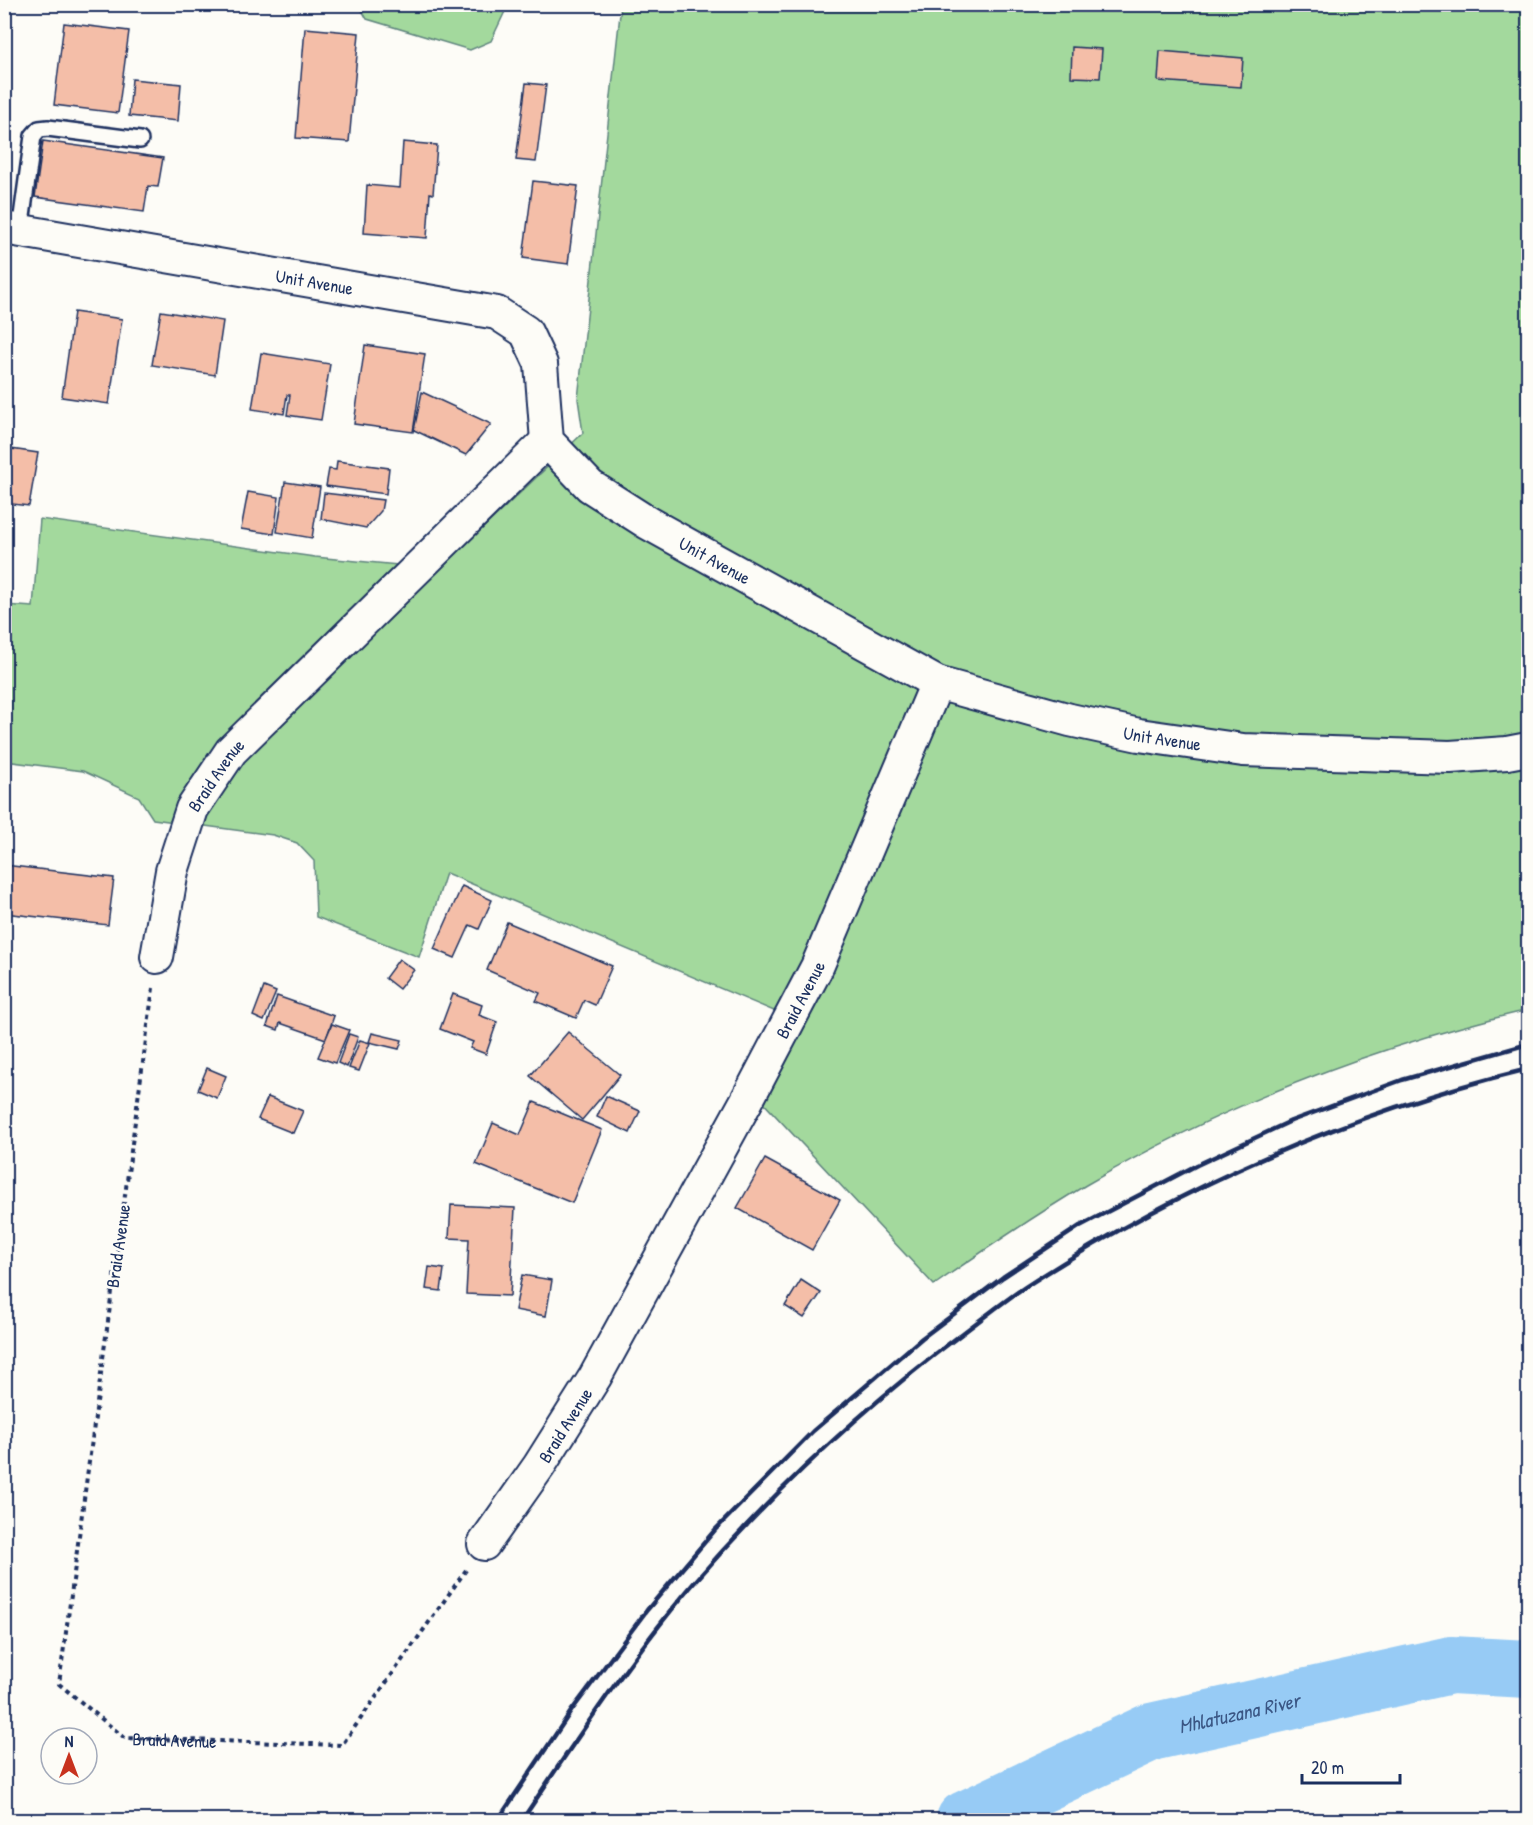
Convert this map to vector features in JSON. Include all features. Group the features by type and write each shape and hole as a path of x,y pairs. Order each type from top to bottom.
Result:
{"street":[{"name":"Unit Avenue","path":"12,230 496,313 526,332 541,364 547,441 591,486 648,523 937,683 1070,720 1139,735 1243,750 1391,757 1450,757 1508,753 1528,749"},
{"name":"Braid Avenue","path":"157,957 172,871 192,809 231,751 547,441"},
{"name":"Braid Avenue","path":"484,1544 539,1466 595,1377 795,1009 817,967 937,683"}],"lane":[{"path":"12,230 33,136 39,129 48,128 140,140"}],"path":[{"name":"Braid Avenue","path":"157,957 59,1684 125,1738 342,1745 484,1544"}],"green space":[{"path":"359,5 508,5 491,41 470,50 367,19"},
{"path":"621,5 1528,5 1528,1010 1413,1041 1357,1060 1246,1104 1192,1129 1086,1185 934,1285 760,1099 800,1022 446,873 419,957 316,917 314,861 297,843 273,835 153,819 139,797 83,771 5,761 5,605 33,607 40,519 315,557 440,569 583,433 578,399"}],"building":[{"path":"64,23 129,31 118,113 54,105"},
{"path":"305,28 359,33 349,142 296,138"},
{"path":"1072,47 1102,49 1100,78 1071,77"},
{"path":"1160,51 1243,58 1241,87 1158,81"},
{"path":"132,79 181,84 178,121 129,116"},
{"path":"526,83 546,85 536,162 516,160"},
{"path":"43,141 163,158 158,187 148,186 144,212 35,197"},
{"path":"403,142 437,145 433,194 430,193 427,238 364,233 367,185 400,188"},
{"path":"533,181 578,186 568,264 523,258"},
{"path":"161,311 223,321 215,375 152,365"},
{"path":"74,312 122,319 109,404 62,397"},
{"path":"365,345 425,354 413,432 354,424"},
{"path":"261,353 330,364 321,420 287,415 290,395 287,395 284,414 252,409"},
{"path":"422,392 491,424 466,455 414,430"},
{"path":"4,448 38,453 29,506 4,503"},
{"path":"337,461 389,468 386,494 326,486 329,469 336,470"},
{"path":"285,482 320,487 312,538 277,532"},
{"path":"248,492 279,497 274,534 241,529"},
{"path":"324,493 383,500 381,511 366,528 321,519"},
{"path":"4,865 114,878 108,925 4,913"},
{"path":"462,886 492,900 479,929 470,925 455,958 434,949"},
{"path":"507,922 612,966 595,1005 584,1000 576,1018 536,1001 540,993 487,970"},
{"path":"399,959 414,970 399,989 385,978"},
{"path":"264,987 276,992 264,1021 253,1016"},
{"path":"453,994 482,1005 479,1015 497,1022 486,1054 470,1048 473,1042 440,1029"},
{"path":"277,996 334,1016 326,1039 280,1023 278,1030 267,1026"},
{"path":"332,1024 349,1030 335,1063 318,1057"},
{"path":"568,1032 620,1075 582,1120 530,1076"},
{"path":"372,1033 402,1040 399,1049 369,1042"},
{"path":"349,1034 358,1037 347,1067 338,1063"},
{"path":"360,1040 370,1043 359,1071 349,1068"},
{"path":"207,1068 226,1076 217,1098 198,1090"},
{"path":"606,1096 640,1111 630,1133 597,1117"},
{"path":"268,1097 303,1111 293,1133 258,1119"},
{"path":"534,1102 602,1130 572,1203 476,1164 493,1123 520,1135"},
{"path":"765,1159 840,1200 812,1250 737,1208"},
{"path":"451,1205 515,1208 510,1296 466,1294 469,1239 449,1238"},
{"path":"429,1267 444,1269 441,1291 426,1289"},
{"path":"522,1275 552,1280 546,1316 515,1310"},
{"path":"801,1280 821,1293 804,1318 785,1306"}],"waterway":[{"name":"Mhlatuzana River","path":"965,1820 1151,1732 1451,1665 1528,1669"}],"railway":[{"path":"498,1820 572,1710 647,1610 715,1530 813,1431 922,1338 1003,1277 1080,1226 1197,1165 1291,1121 1402,1080 1528,1044"},
{"path":"522,1820 625,1670 693,1584 755,1516 855,1420 926,1361 1001,1304 1084,1251 1205,1185 1331,1131 1396,1107 1528,1069"}]}
